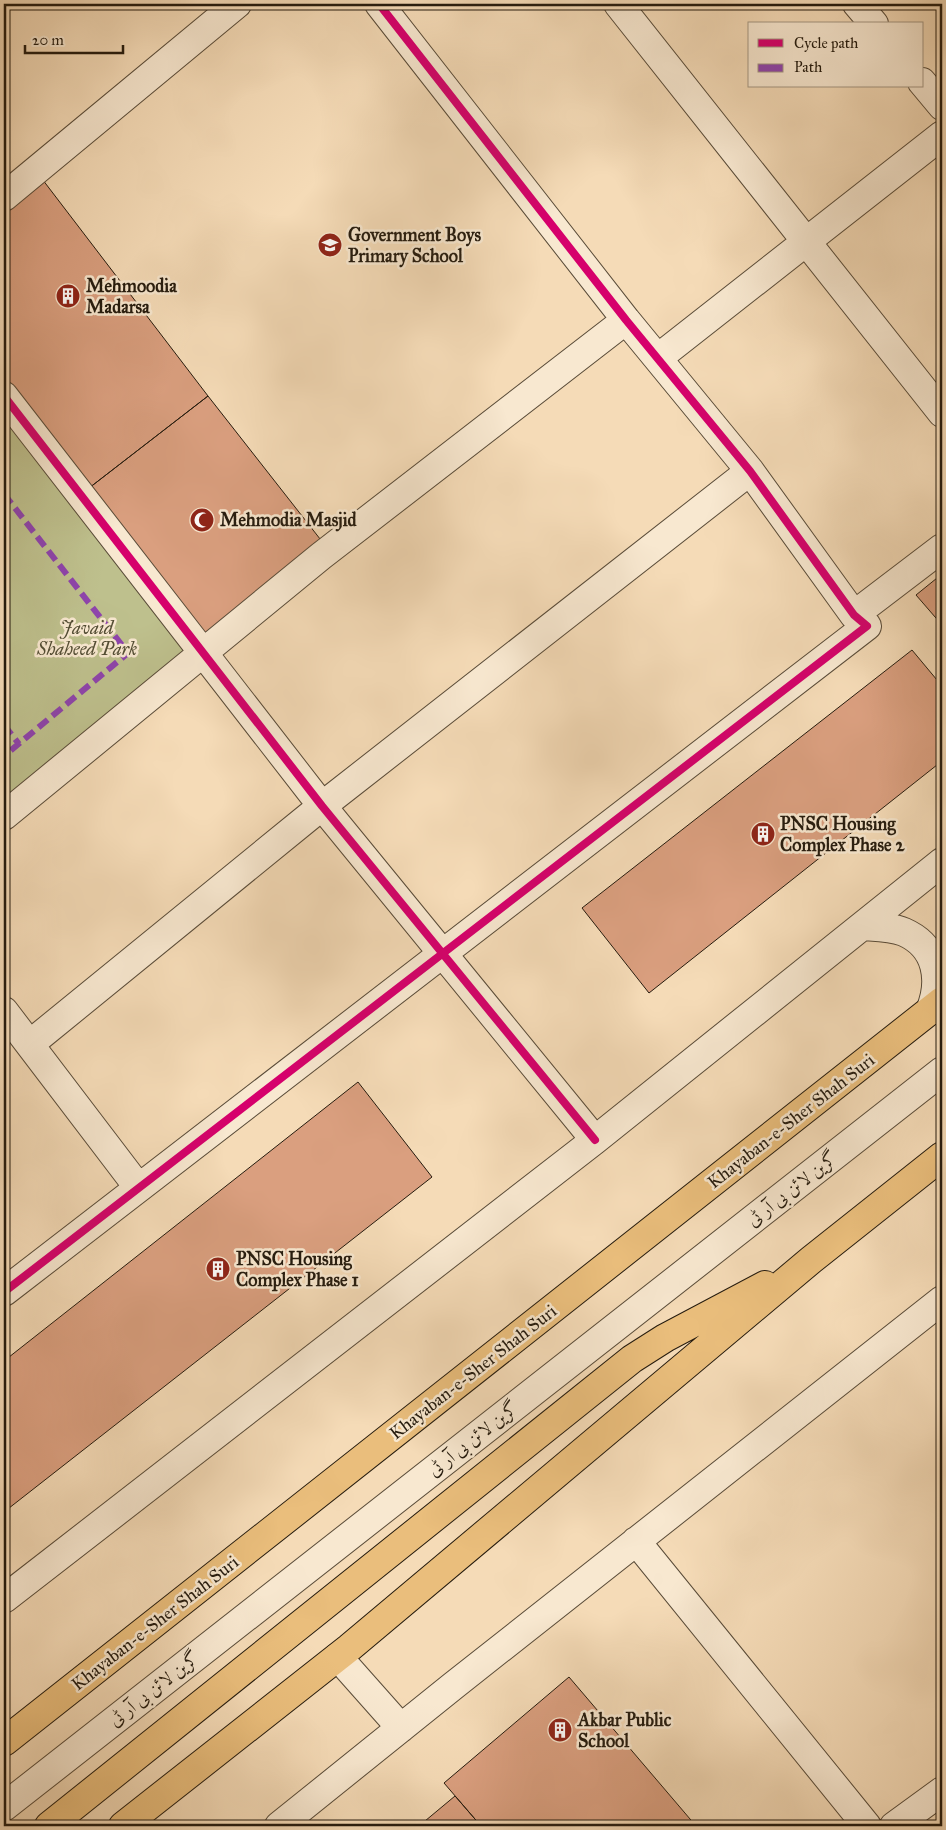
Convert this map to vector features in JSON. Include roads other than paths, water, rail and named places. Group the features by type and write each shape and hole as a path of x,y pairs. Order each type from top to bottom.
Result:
{"main road":[{"name":"Khayaban-e-Sher Shah Suri","path":"4,1742 936,1006"},
{"path":"123,1826 338,1657 639,1407 811,1260 942,1156"},
{"path":"49,1826 632,1359 665,1338 811,1260"}],"street":[{"path":"4,197 237,4"},
{"path":"618,4 942,413"},
{"path":"857,4 872,22"},
{"path":"4,1292 867,626 854,615 750,471 626,320 386,6"},
{"path":"924,84 942,106"},
{"path":"658,358 942,135"},
{"path":"4,816 201,652 321,556 626,320"},
{"path":"4,396 322,806 441,954 595,1140"},
{"path":"30,1044 322,806 750,471"},
{"path":"854,615 942,548"},
{"path":"4,1599 595,1140 942,862"},
{"path":"862,926 904,932 920,943 932,958 937,975 936,1006"},
{"path":"4,1011 138,1187"},
{"name":"گرین لائن بی آر ٹی","path":"4,1807 942,1071"},
{"path":"279,1826 942,1300"},
{"path":"636,1541 867,1826"},
{"path":"338,1657 401,1728"},
{"path":"894,1826 942,1791"}],"place":[{"name":"Government Boys Primary School","path":"330,245"},
{"name":"Mehmoodia Madarsa","path":"68,296"},
{"name":"Mehmodia Masjid","path":"202,520"},
{"name":"PNSC Housing Complex Phase 2","path":"763,834"},
{"name":"PNSC Housing Complex Phase 1","path":"218,1269"},
{"name":"Akbar Public School","path":"560,1730"}],"park label":[{"name":"Javaid Shaheed Park","path":"87,638"}]}
